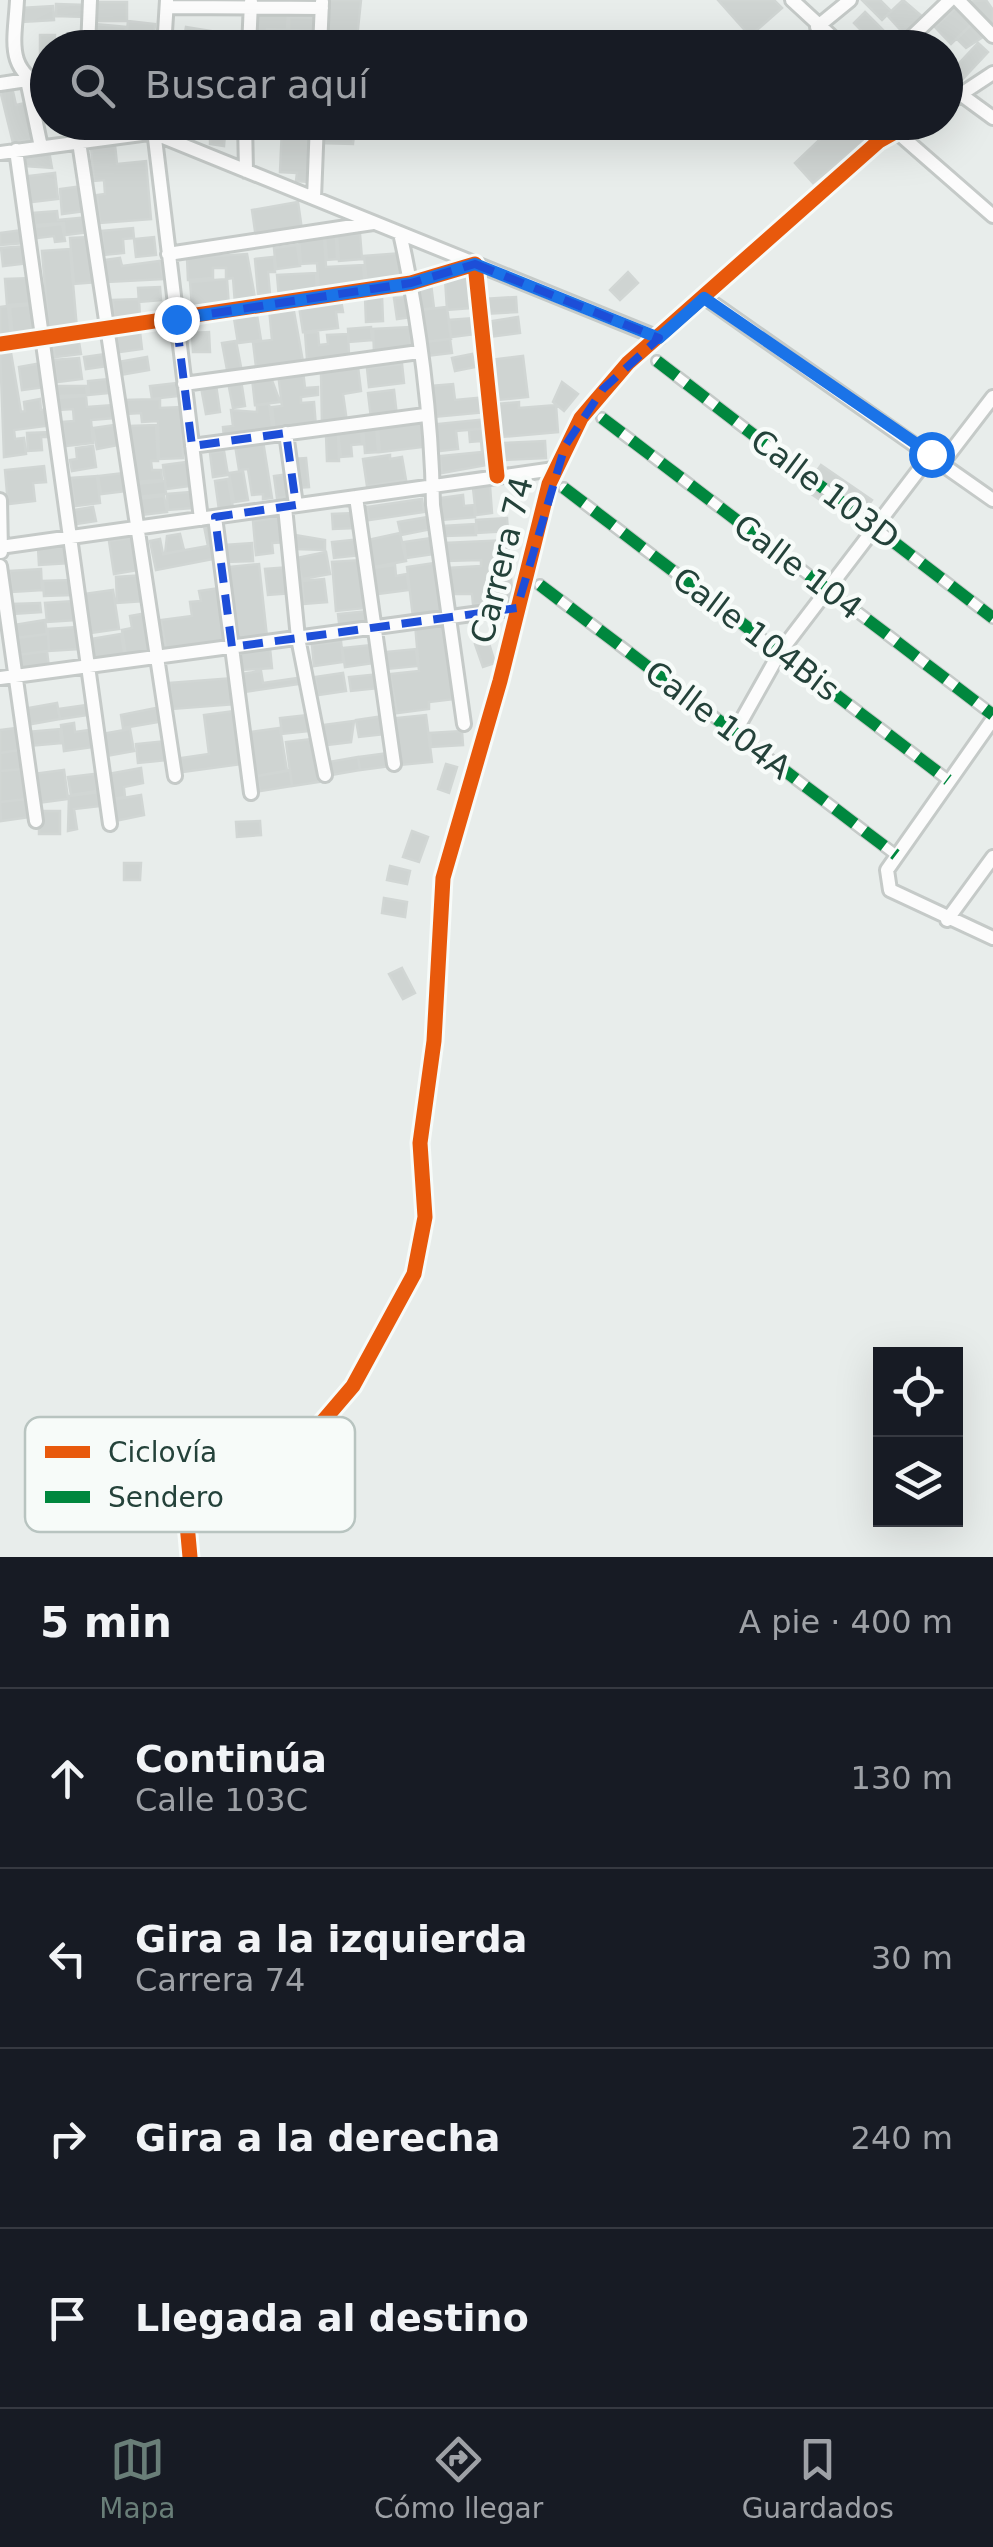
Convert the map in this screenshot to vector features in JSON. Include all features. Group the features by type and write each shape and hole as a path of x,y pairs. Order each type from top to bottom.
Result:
{"street":[{"path":"17,0 14,48 30,90"},
{"path":"89,30 90,0"},
{"path":"792,0 822,30"},
{"path":"818,27 850,0"},
{"path":"919,30 950,0"},
{"path":"958,0 993,36"},
{"path":"165,30 167,3 322,4 321,30"},
{"path":"250,30 251,4"},
{"path":"993,73 963,96 993,118"},
{"path":"0,84 28,80"},
{"path":"40,140 41,147"},
{"path":"0,152 90,140"},
{"path":"154,140 192,446 232,647 251,793"},
{"path":"179,140 246,171 659,338"},
{"path":"245,140 246,171"},
{"path":"314,198 316,140"},
{"name":"Carrera 74","path":"326,1417 353,1386 414,1274 423,1244 420,1143 434,1041 443,878 554,469 576,426 603,389 879,140"},
{"path":"907,140 993,216"},
{"path":"79,142 175,776"},
{"path":"16,150 72,537 85,667 110,824"},
{"path":"168,254 374,223"},
{"path":"400,233 412,283 448,618 464,724"},
{"path":"0,344 412,283 475,264"},
{"path":"475,264 497,476"},
{"path":"704,298 993,500"},
{"path":"184,384 418,352"},
{"name":"Calle 103D","path":"657,361 993,618"},
{"path":"735,732 780,652 827,588 875,528 993,397"},
{"path":"192,446 426,415"},
{"name":"Calle 104","path":"602,418 827,588 991,724"},
{"path":"286,432 298,638 324,775"},
{"path":"1,547 554,469"},
{"name":"Calle 104Bis","path":"564,488 948,780"},
{"path":"356,497 394,764"},
{"path":"0,500 7,677 36,821"},
{"name":"Calle 104A","path":"540,585 896,856"},
{"path":"7,677 518,608"},
{"path":"991,724 887,870 890,890 947,920 993,938"},
{"path":"947,920 993,858"},
{"name":"Carrera 74","path":"188,1532 190,1557"}],"highlighted area":[{"path":"475,264 659,338 603,389 565,446 517,608 232,647 215,517 296,505 286,433 192,446 176,319 411,283"}],"building":[{"path":"329,0 361,0 358,30 326,30"},
{"path":"718,0 774,0 782,8 757,30 745,30"},
{"path":"862,0 880,0 891,11 882,20"},
{"path":"903,0 924,18 911,30 900,30 887,15"},
{"path":"986,0 993,10 993,28 967,2"},
{"path":"95,2 127,2 127,21 95,21"},
{"path":"56,4 87,5 86,17 56,16"},
{"path":"960,4 976,20 963,32 935,27"},
{"path":"53,6 54,20 22,22 21,8"},
{"path":"256,10 288,12 287,30 255,30"},
{"path":"865,12 883,30 861,30 854,23"},
{"path":"289,17 316,18 316,30 289,30"},
{"path":"976,20 989,33 966,48 963,33"},
{"path":"128,21 155,24 154,30 127,30"},
{"path":"95,24 126,27 126,30 95,30"},
{"path":"978,43 988,52 963,79 963,59"},
{"path":"12,87 16,105 30,102 30,139 13,143 0,90"},
{"path":"210,140 224,140 224,146 210,144"},
{"path":"281,140 311,140 309,182 296,181 297,173 280,172"},
{"path":"319,140 353,140 353,144 319,143"},
{"path":"819,140 865,140 813,183 795,163"},
{"path":"115,145 117,164 146,161 151,219 100,223 97,195 105,194 104,180 94,181 91,147"},
{"path":"49,151 52,168 25,166 23,154"},
{"path":"55,173 58,199 31,202 28,176"},
{"path":"83,186 86,211 62,214 60,189"},
{"path":"298,202 302,230 256,238 252,210"},
{"path":"57,211 58,220 88,217 90,232 65,235 64,223 35,225 33,213"},
{"path":"62,224 65,241 55,242 54,236 36,238 35,227"},
{"path":"133,228 134,238 123,239 124,253 104,255 102,231"},
{"path":"23,230 24,243 0,245 0,233"},
{"path":"360,234 362,259 339,261 337,236"},
{"path":"324,236 326,267 363,265 365,289 319,292 317,263 301,264 299,238"},
{"path":"336,236 337,259 327,260 325,237"},
{"path":"90,237 97,282 74,284 70,238"},
{"path":"154,237 156,255 136,257 134,239"},
{"path":"297,245 300,266 276,269 274,248"},
{"path":"28,246 30,263 3,266 1,248"},
{"path":"70,249 77,329 49,331 42,251"},
{"path":"402,253 405,279 367,283 364,256"},
{"path":"247,254 256,303 235,304 233,278 226,279 226,268 213,268 213,278 188,280 187,258"},
{"path":"274,257 275,272 268,272 270,294 258,294 255,259"},
{"path":"120,258 122,266 160,261 163,279 107,282 104,260"},
{"path":"628,272 638,283 620,300 610,290"},
{"path":"316,273 317,295 279,298 277,275"},
{"path":"468,276 471,308 447,310 445,278"},
{"path":"33,278 35,303 7,305 5,279"},
{"path":"227,279 229,307 192,306 190,282"},
{"path":"431,284 434,308 420,310 417,286"},
{"path":"160,287 161,300 139,302 138,288"},
{"path":"382,296 383,321 366,322 365,297"},
{"path":"410,297 412,317 397,319 394,298"},
{"path":"516,297 517,312 484,314 484,299"},
{"path":"139,299 140,319 114,320 113,300"},
{"path":"341,300 343,312 336,312 338,328 303,332 299,306"},
{"path":"31,305 34,336 13,338 10,307"},
{"path":"8,306 11,338 0,339 0,307"},
{"path":"293,306 303,362 256,367 253,342 272,340 269,308"},
{"path":"447,307 451,339 424,342 420,310"},
{"path":"256,309 261,340 238,343 233,312"},
{"path":"518,317 520,333 488,337 486,322"},
{"path":"474,318 476,334 451,337 449,320"},
{"path":"371,327 372,340 349,342 348,329"},
{"path":"410,327 411,350 374,351 373,329"},
{"path":"140,332 142,349 119,352 117,335"},
{"path":"209,332 210,352 193,352 192,333"},
{"path":"318,332 319,345 328,344 327,335 348,334 349,355 307,359 305,333"},
{"path":"78,336 81,354 55,357 52,340"},
{"path":"450,339 452,353 425,356 424,342"},
{"path":"236,341 242,372 228,375 222,343"},
{"path":"10,347 21,412 25,411 24,402 40,399 41,410 51,409 53,425 14,430 15,439 24,438 26,454 4,457 0,348"},
{"path":"106,354 108,366 86,369 84,357"},
{"path":"472,354 475,367 455,371 452,358"},
{"path":"523,356 528,397 498,400 489,360"},
{"path":"147,357 149,370 120,375 118,362"},
{"path":"79,358 82,379 57,382 54,360"},
{"path":"42,363 45,387 22,390 19,367"},
{"path":"402,364 404,383 369,387 367,368"},
{"path":"358,367 361,391 343,394 347,422 322,425 321,372"},
{"path":"303,371 305,388 318,387 318,395 301,397 301,403 314,402 316,427 275,432 272,407 282,406 278,373"},
{"path":"270,375 280,402 255,405 252,378"},
{"path":"108,379 110,393 89,395 88,381"},
{"path":"241,380 245,406 233,408 228,382"},
{"path":"562,382 578,394 564,411 553,402"},
{"path":"178,383 179,396 152,399 150,386"},
{"path":"453,384 455,400 486,397 488,412 434,417 431,386"},
{"path":"216,385 220,412 206,414 201,387"},
{"path":"57,386 86,386 87,395 58,396"},
{"path":"394,390 397,416 371,418 368,393"},
{"path":"86,396 87,407 113,405 114,418 91,420 93,443 65,446 63,422 74,421 73,409 59,410 58,398"},
{"path":"160,399 160,408 181,407 183,458 159,459 158,421 142,422 141,413 126,414 125,400"},
{"path":"519,402 519,408 556,405 558,432 501,437 498,404"},
{"path":"269,404 273,433 224,438 223,427 233,426 231,410 257,412 257,405"},
{"path":"487,419 488,428 456,431 458,449 439,451 437,424"},
{"path":"421,423 423,447 380,452 378,427"},
{"path":"115,425 118,445 97,449 93,428"},
{"path":"156,425 158,461 151,461 152,470 161,470 162,480 133,482 130,426"},
{"path":"376,425 378,452 365,453 363,426"},
{"path":"488,428 492,464 442,473 440,456 482,452 481,441 470,442 469,430"},
{"path":"361,430 362,444 351,445 352,456 341,457 338,432"},
{"path":"51,432 52,437 41,437 42,450 28,451 27,433"},
{"path":"338,434 339,461 327,461 326,435"},
{"path":"263,441 272,498 263,499 263,494 252,495 248,469 239,470 235,445"},
{"path":"545,441 546,458 504,460 503,443"},
{"path":"93,446 96,467 72,471 70,460 77,459 76,448"},
{"path":"224,451 228,475 213,477 210,453"},
{"path":"390,455 390,459 402,457 406,480 367,486 363,459"},
{"path":"306,458 309,487 295,488 293,459"},
{"path":"187,462 190,486 166,489 163,465"},
{"path":"821,465 872,500 855,524 804,489"},
{"path":"44,466 46,482 33,483 35,501 8,504 5,470"},
{"path":"243,471 248,500 234,502 229,473"},
{"path":"125,473 127,491 101,494 98,476"},
{"path":"290,474 293,496 277,498 274,476"},
{"path":"97,476 100,503 75,506 71,478"},
{"path":"228,479 233,508 219,510 215,481"},
{"path":"165,481 166,494 137,497 136,484"},
{"path":"490,486 492,513 476,515 473,488"},
{"path":"190,492 192,508 168,510 167,494"},
{"path":"463,495 464,506 474,505 475,517 442,520 440,498"},
{"path":"164,496 167,512 140,515 138,499"},
{"path":"422,499 424,512 369,520 367,507"},
{"path":"93,507 96,521 76,524 74,510"},
{"path":"354,513 355,528 333,529 332,514"},
{"path":"285,517 287,542 272,543 273,553 256,555 253,521"},
{"path":"428,517 431,529 401,535 398,522"},
{"path":"507,518 508,531 477,533 476,520"},
{"path":"210,520 218,558 156,570 150,541 160,539 163,554 208,546 203,521"},
{"path":"475,524 476,535 444,536 443,526"},
{"path":"400,533 406,561 374,567 368,540"},
{"path":"180,534 184,550 165,554 167,536"},
{"path":"295,535 325,540 325,550 295,549"},
{"path":"138,537 138,570 114,574 109,541"},
{"path":"432,538 434,554 406,558 404,542"},
{"path":"360,539 362,555 334,558 332,542"},
{"path":"508,540 513,603 473,604 472,594 450,594 448,568 481,566 481,560 446,561 445,543"},
{"path":"252,543 253,561 226,562 225,545"},
{"path":"69,547 70,563 39,565 38,548"},
{"path":"326,552 330,574 302,579 297,558"},
{"path":"362,560 366,608 336,611 332,562"},
{"path":"435,563 442,613 413,617 407,567"},
{"path":"259,564 267,637 236,641 228,567"},
{"path":"395,565 396,576 407,574 409,590 377,594 373,568"},
{"path":"290,567 292,593 268,595 265,569"},
{"path":"41,569 42,590 12,592 10,571"},
{"path":"144,575 144,601 117,603 116,577"},
{"path":"324,579 327,602 304,604 302,581"},
{"path":"72,580 72,595 44,596 43,581"},
{"path":"220,588 228,640 166,649 161,620 192,616 190,602 201,601 199,591"},
{"path":"113,590 119,629 90,633 84,594"},
{"path":"74,601 76,620 47,622 45,603"},
{"path":"40,603 41,612 13,614 12,604"},
{"path":"368,611 370,628 340,631 338,614"},
{"path":"147,613 153,651 126,655 122,630 132,628 130,616"},
{"path":"447,619 455,699 429,702 429,709 397,713 390,674 419,671 415,623"},
{"path":"45,620 47,634 16,638 14,625"},
{"path":"77,627 79,649 49,651 48,629"},
{"path":"48,634 49,651 18,655 16,638"},
{"path":"121,634 125,658 95,663 91,639"},
{"path":"488,640 495,663 483,667 475,644"},
{"path":"341,641 343,662 314,666 312,645"},
{"path":"371,645 374,663 345,667 342,648"},
{"path":"270,648 272,668 241,670 240,651"},
{"path":"416,649 418,666 387,669 385,652"},
{"path":"47,651 49,668 21,671 18,655"},
{"path":"261,671 263,683 298,678 299,684 244,692 241,674"},
{"path":"343,673 346,691 318,695 315,677"},
{"path":"379,674 380,688 351,691 349,677"},
{"path":"233,678 235,704 172,709 170,683"},
{"path":"57,703 60,719 26,725 23,709"},
{"path":"87,705 88,715 60,719 58,709"},
{"path":"161,707 164,721 123,728 121,715"},
{"path":"235,711 242,764 182,772 181,758 209,754 204,715"},
{"path":"309,715 310,731 282,734 280,718"},
{"path":"426,715 432,762 400,765 396,718"},
{"path":"384,716 386,734 359,737 356,720"},
{"path":"354,721 351,742 326,745 323,725"},
{"path":"74,723 75,732 90,730 93,747 64,751 61,725"},
{"path":"17,728 20,750 0,753 0,730"},
{"path":"280,728 287,771 257,776 250,732"},
{"path":"60,729 61,743 29,746 28,732"},
{"path":"130,729 134,751 106,756 102,734"},
{"path":"462,731 463,745 431,747 430,733"},
{"path":"313,739 319,782 292,786 286,742"},
{"path":"166,741 168,760 138,763 136,744"},
{"path":"20,750 23,769 0,771 0,753"},
{"path":"389,753 391,766 360,770 358,757"},
{"path":"358,757 360,770 331,775 329,762"},
{"path":"446,764 457,767 449,793 438,789"},
{"path":"141,768 143,783 124,787 125,797 112,799 108,774"},
{"path":"23,769 27,799 0,802 0,771"},
{"path":"64,770 68,799 37,803 33,774"},
{"path":"290,770 292,786 260,791 257,776"},
{"path":"95,774 97,791 71,795 68,777"},
{"path":"100,792 101,806 74,809 77,829 68,831 69,796"},
{"path":"141,795 144,815 115,821 111,800"},
{"path":"27,799 30,817 1,821 0,802"},
{"path":"39,811 60,811 60,834 39,834"},
{"path":"260,821 261,835 237,837 236,822"},
{"path":"412,831 428,837 419,862 403,857"},
{"path":"124,863 141,863 140,880 124,880"},
{"path":"390,866 410,871 407,884 387,880"},
{"path":"384,898 407,902 405,917 382,913"},
{"path":"402,968 415,993 403,999 389,974"}],"marked path":[{"path":"657,361 993,618"},
{"path":"602,418 993,715"},
{"path":"564,488 948,780"},
{"path":"540,585 896,855"}],"cycle path":[{"path":"327,1417 353,1386 414,1274 425,1217 420,1143 434,1041 443,878 500,681 549,484 581,418 628,363 881,140"},
{"path":"0,344 411,283 475,264 497,476"},
{"path":"188,1532 190,1557"}],"route":[{"path":"176,319 412,283 438,272 475,264 659,338 704,298 931,454"}]}
